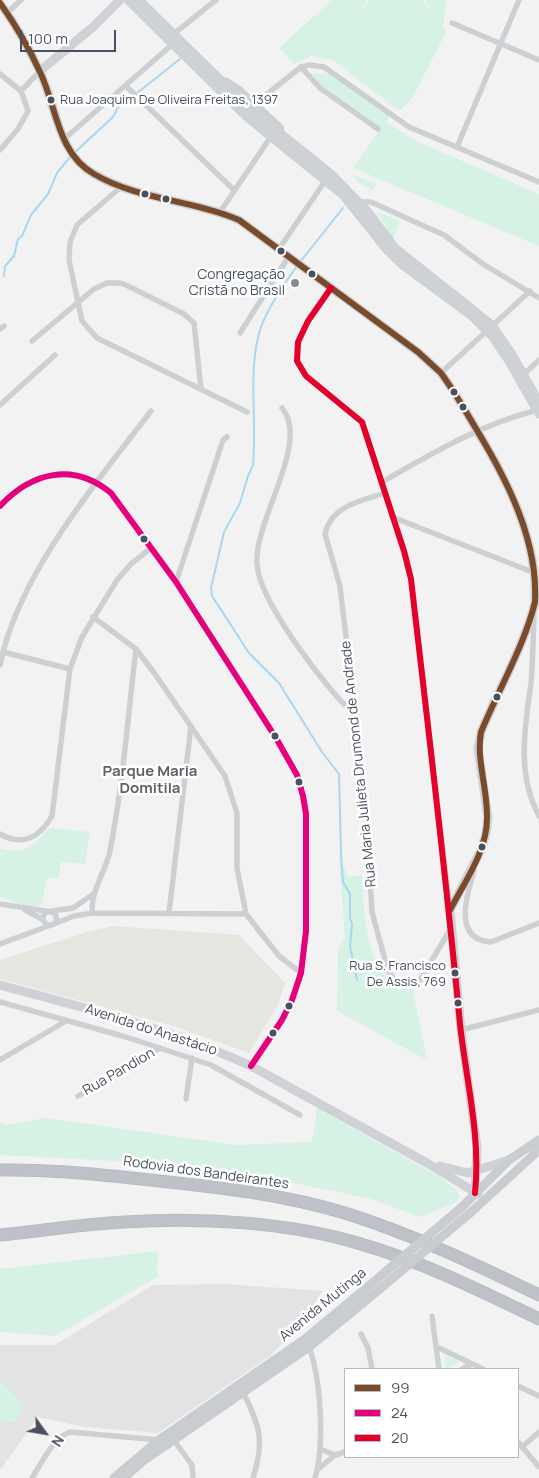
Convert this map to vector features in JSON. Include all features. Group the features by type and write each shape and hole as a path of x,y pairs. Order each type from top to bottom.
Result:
{"highway":[{"name":"Rodovia dos Bandeirantes","path":"0,1170 94,1174 209,1186 281,1197 348,1214 397,1232 452,1253 539,1295"},
{"path":"0,1236 124,1222 204,1221 299,1229 360,1243 430,1267 539,1319"}],"main road":[{"name":"Avenida Mutinga","path":"466,1210 475,1193 509,1160 539,1140"},
{"name":"Avenida Mutinga","path":"124,1478 143,1461 244,1392 307,1343 466,1210 486,1198 539,1150"},
{"path":"500,1184 510,1170 509,1160"},
{"name":"Avenida Mutinga","path":"114,1478 159,1440 307,1343"}],"street":[{"path":"7,13 21,0"},
{"path":"21,91 120,0"},
{"path":"128,0 221,82 276,135 328,177 354,202 395,248 489,328 521,377 538,409 478,432 430,455 382,482"},
{"path":"139,0 248,118 276,135"},
{"path":"64,142 128,88 173,39 216,0"},
{"path":"457,146 519,0"},
{"path":"0,3 40,72 64,142 77,161 92,174 121,186 220,212 245,224 418,352 441,373 524,511 537,550 538,575 534,602 531,680 523,755 527,784 539,816"},
{"path":"452,23 539,60"},
{"path":"256,103 301,67 309,65 324,67 403,124 539,182"},
{"path":"301,67 320,88 378,129"},
{"path":"0,74 21,91 28,107 27,116 0,150"},
{"path":"220,212 234,190 281,128 231,82 226,80 221,82"},
{"path":"128,88 234,190"},
{"path":"280,249 328,177"},
{"path":"121,186 85,217 73,232 70,242 69,260 82,321 97,338 247,412"},
{"path":"354,202 370,202 444,236 483,264 539,298"},
{"path":"240,333 292,258"},
{"path":"32,341 94,289 107,283 121,284 190,318 195,327 201,389"},
{"path":"331,288 308,321 298,342 298,361 306,376 362,422 411,579 450,910 461,1030 477,1147 475,1193"},
{"path":"441,373 530,291"},
{"path":"0,406 55,354"},
{"path":"521,377 539,360"},
{"path":"282,408 290,422 291,442 257,548 260,583 271,605 327,685 355,714"},
{"path":"0,665 10,626 33,581 98,482 151,411"},
{"path":"176,582 223,440 227,437"},
{"path":"0,506 13,492 34,480 67,473 98,482 111,493 176,582 297,775 306,814 306,931 301,973 292,1000 282,1020 251,1066"},
{"name":"Rua Maria Julieta Drumond de Andrade","path":"385,493 336,512 327,526 325,534 340,586 370,852 372,912 388,971 394,979 408,985 419,982 451,927"},
{"path":"392,517 538,575"},
{"path":"0,834 22,841 36,836 47,826 52,816 70,669 82,637 117,580 131,564 151,548"},
{"path":"534,602 524,632 481,732 478,749 488,818 486,834 465,900 466,924 469,933 484,942 491,942 539,923"},
{"path":"93,617 136,649 225,776 237,813 237,868 246,914 279,956 301,973"},
{"path":"93,913 92,904 107,866 117,814 136,649"},
{"path":"2,652 70,669"},
{"path":"169,913 191,726"},
{"path":"450,910 480,852"},
{"path":"0,904 49,911 74,908 95,893"},
{"path":"21,908 53,924"},
{"path":"74,908 84,914"},
{"path":"30,933 49,911"},
{"path":"49,911 57,916 53,924"},
{"path":"0,944 84,914 246,914"},
{"name":"Avenida do Anastácio","path":"0,985 167,1032 251,1066 427,1162 486,1198"},
{"name":"Avenida do Anastácio","path":"0,1002 160,1048 211,1065 300,1115"},
{"path":"461,1030 539,1010"},
{"path":"0,1060 66,1021"},
{"name":"Rua Pandion","path":"78,1096 160,1048"},
{"path":"186,1099 192,1058"},
{"name":"Avenida do Anastácio","path":"427,1162 464,1173 509,1160"},
{"path":"432,1316 439,1368"},
{"path":"361,1334 368,1348 372,1368"},
{"path":"307,1343 319,1401 320,1449 315,1478"},
{"path":"437,1347 481,1368"},
{"path":"464,1368 472,1364"},
{"path":"251,1378 244,1392 260,1431 257,1465 253,1478"},
{"path":"519,1386 539,1396"},
{"path":"32,1478 57,1442 64,1434 70,1432 159,1440 175,1439 192,1465 193,1478"},
{"path":"539,1432 520,1444 539,1467"},
{"path":"320,1449 334,1456"},
{"path":"317,1470 334,1456 344,1452"}],"shaded area":[{"path":"114,926 239,935 285,983 278,1005 249,1053 173,1026 0,979 0,960 90,931"},
{"path":"224,1284 323,1291 294,1332 270,1356 158,1433 84,1427 38,1417 0,1470 0,1345 55,1345 153,1285"}],"green space":[{"path":"332,0 368,0 349,23 370,0 423,0 438,18 425,0 446,0 443,28 446,32 413,97 401,110 394,107 333,60 312,56 294,64 279,48"},
{"path":"308,73 329,74 390,116 386,122 418,142 539,194 539,246 353,168 381,128 320,86"},
{"path":"350,173 376,184 373,190 360,184"},
{"path":"376,211 400,221 393,239"},
{"path":"49,828 90,832 85,864 61,862 59,878 47,878 41,905 30,907 0,897 0,848 15,851 22,850 33,844"},
{"path":"339,856 348,877 362,875 368,938 379,968 399,990 411,988 413,991 427,1060 337,1011 338,948 345,938"},
{"path":"317,1108 441,1178 456,1189 460,1197 453,1204 419,1217 372,1199 211,1166 0,1155 0,1122 7,1125 46,1118 235,1145 312,1142"},
{"path":"158,1251 157,1277 55,1336 0,1332 0,1269"},
{"path":"445,1356 457,1360 457,1363 445,1368"},
{"path":"0,1380 24,1405 15,1423 0,1420"}],"waterway":[{"path":"137,93 180,59"},
{"path":"74,153 113,117 118,107 133,96"},
{"path":"4,276 5,266 14,256 18,239 22,236 31,215 48,194 57,173 71,156"},
{"path":"300,262 343,208"},
{"path":"297,266 270,307 259,333 253,382 253,465 240,503 224,532 211,588 212,596 249,653 279,683 322,752 339,774 343,882 350,894 350,918 352,924 350,946 357,980"}],"transit line":[{"name":"99","path":"0,3 40,72 65,142 72,154 82,165 111,183 147,195 221,213 239,220 418,352 441,373 454,392 483,440 510,491 529,545 534,573 535,602 518,651 481,732 480,754 487,808 486,831 474,866 450,910"},
{"name":"20","path":"331,288 308,321 298,342 297,361 306,376 362,422 404,551 411,579 460,1024 472,1108 476,1150 475,1193"},
{"name":"24","path":"0,506 12,494 26,485 53,475 82,477 97,483 111,493 176,582 276,738 297,775 306,814 306,931 301,973 292,1000 282,1020 251,1066"}],"place":[{"name":"Rua Joaquim De Oliveira Freitas, 1397","path":"51,100"},
{"name":"Congregação Cristã no Brasil","path":"295,283"},
{"name":"Rua S. Francisco De Assis, 769","path":"455,973"}],"district":[{"name":"Parque Maria Domitila","path":"150,780"}]}
